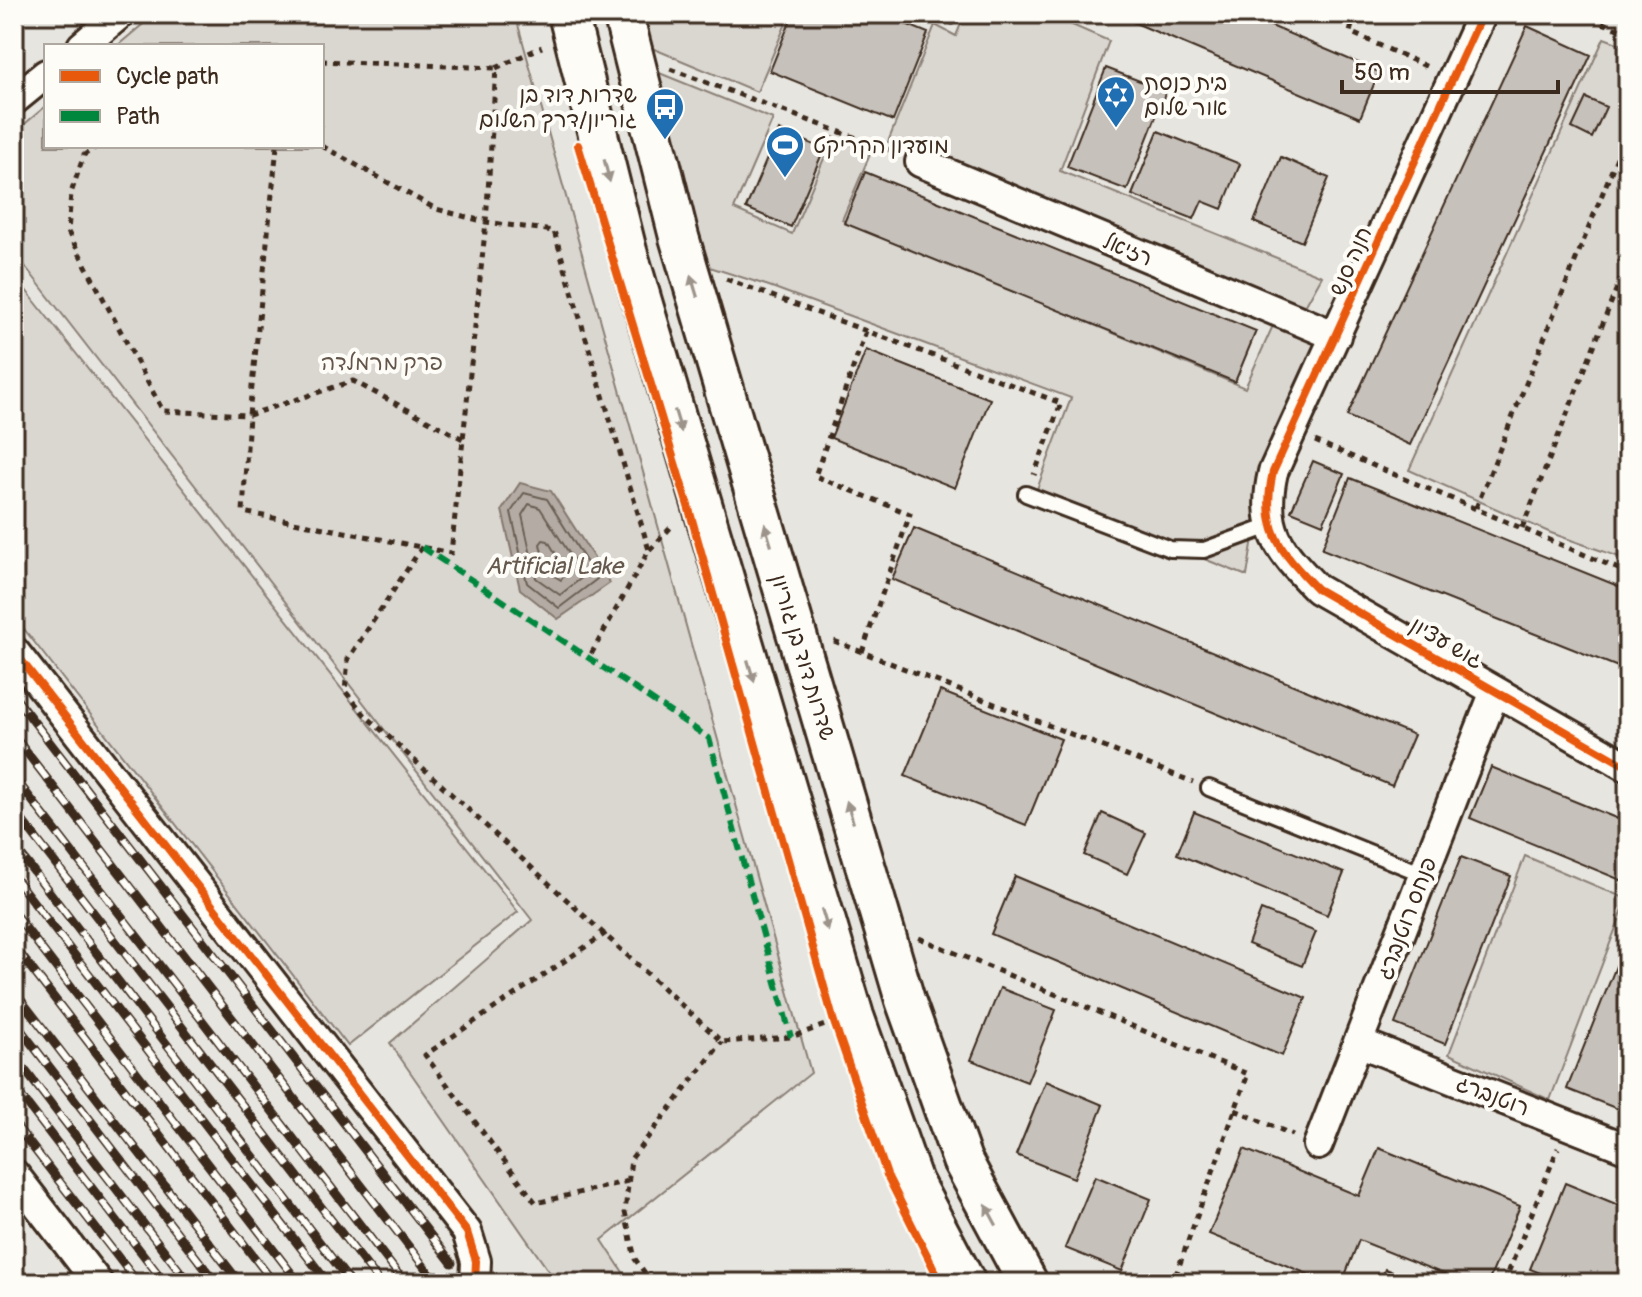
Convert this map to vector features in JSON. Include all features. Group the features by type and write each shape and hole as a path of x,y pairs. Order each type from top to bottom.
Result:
{"main road":[{"path":"570,23 627,251 854,1016 913,1182 966,1283"},
{"name":"שדרות דוד בן גוריון","path":"627,26 687,265 910,1015 962,1160 1028,1283"}],"street":[{"path":"84,44 120,14"},
{"name":"חנה סנש","path":"1270,526 1267,498 1273,472 1482,14"},
{"path":"14,100 44,76"},
{"name":"רזיאל","path":"920,162 1336,336"},
{"name":"גוש עציון","path":"1270,526 1285,556 1317,589 1628,767"},
{"path":"14,651 467,1232 474,1251 475,1283"},
{"name":"פנחס רוטנברג","path":"1318,1145 1495,691"},
{"name":"רוטנברג","path":"1358,1042 1628,1149"},
{"path":"14,1174 98,1283"}],"lane":[{"path":"1026,494 1170,549 1204,550 1270,526"},
{"path":"1209,788 1423,874"}],"path":[{"path":"928,14 952,23 957,14"},
{"path":"1355,14 1350,32 1453,79"},
{"path":"1580,14 1628,33"},
{"path":"324,61 496,68 570,23"},
{"path":"627,26 920,162"},
{"path":"277,148 249,415 243,512 451,553 486,222 496,68"},
{"path":"1476,508 1628,130"},
{"path":"324,147 436,209 486,222 554,231 649,550 589,658"},
{"path":"95,148 84,155 71,193 68,232 163,411 249,415 353,381 463,439"},
{"path":"1522,528 1625,277 1628,260"},
{"path":"687,265 1061,403 1026,494"},
{"path":"862,652 910,514 815,476 866,331"},
{"path":"1292,431 1628,573"},
{"path":"422,547 348,659 345,691 365,715 722,1042 791,1037 854,1016"},
{"path":"794,625 1209,788"},
{"path":"882,923 1248,1074 1173,1283"},
{"path":"606,933 425,1055 536,1203 628,1181"},
{"path":"652,1283 635,1259 625,1212 631,1159 722,1042"},
{"path":"1235,1110 1318,1145"},
{"path":"1504,1283 1567,1124"},
{"path":"632,1247 658,1283"}],"shaded area":[{"path":"14,14 1628,14 1628,1283 14,1283"}],"green space":[{"name":"פרק מרמלדה","path":"155,14 515,14 811,1073 602,1240 630,1283 557,1283 390,1043 532,920 14,252 14,133 44,108 44,148 324,148 324,44 119,44"},
{"path":"644,14 790,14 757,92 647,46"},
{"path":"965,14 1047,14 1109,41 1060,171 1322,276 1303,310 888,142 935,25 956,36"},
{"path":"1604,38 1628,47 1628,560 1551,533 1409,470"},
{"path":"647,68 773,119 734,209 792,234 833,137 871,152 842,220 1245,388 1275,321 1321,338 1266,455 1247,576 1036,492 1071,398 769,286 694,262"},
{"path":"14,275 518,912 348,1046 14,616"},
{"path":"1525,856 1627,899 1550,1100 1449,1054"}],"water":[{"name":"Artificial Lake","path":"520,483 551,491 610,583 558,619 520,589 502,510"}],"building":[{"path":"793,14 881,14 928,33 893,121 770,71"},
{"path":"1114,14 1243,14 1379,72 1360,118"},
{"path":"1527,26 1591,55 1410,445 1347,416"},
{"name":"בית כנסת אור שלום","path":"1106,68 1166,91 1127,190 1067,167"},
{"path":"1586,98 1606,107 1592,138 1572,128"},
{"name":"מועדון הקריקט","path":"779,130 824,149 791,227 746,208"},
{"path":"1158,131 1240,164 1222,209 1202,201 1194,219 1132,195"},
{"path":"1281,157 1329,178 1302,242 1254,222"},
{"path":"865,172 1256,331 1235,382 844,223"},
{"path":"866,350 990,399 955,488 831,438"},
{"path":"1313,461 1344,474 1323,524 1291,511"},
{"path":"1350,478 1628,590 1628,671 1322,549"},
{"path":"914,528 1414,735 1392,786 892,579"},
{"path":"940,691 1061,739 1026,825 905,776"},
{"path":"1491,767 1628,823 1628,883 1470,818"},
{"path":"1194,812 1344,873 1327,915 1177,854"},
{"path":"1102,813 1146,833 1127,874 1084,855"},
{"path":"1461,857 1511,876 1445,1044 1395,1024"},
{"path":"1015,876 1306,998 1282,1056 991,934"},
{"path":"1261,910 1316,932 1302,966 1248,944"},
{"path":"1628,936 1628,1113 1567,1089"},
{"path":"1000,988 1056,1010 1027,1082 971,1060"},
{"path":"1046,1081 1103,1105 1074,1178 1016,1155"},
{"path":"1379,1148 1520,1206 1488,1283 1466,1283 1359,1240 1342,1283 1330,1283 1209,1234 1244,1149 1359,1196"},
{"path":"1095,1176 1151,1199 1122,1271 1065,1248"},
{"path":"1565,1183 1628,1209 1628,1283 1565,1283 1530,1269"},
{"path":"1385,1269 1420,1283 1379,1283"}],"railway":[{"path":"14,696 452,1263"},
{"path":"14,736 433,1278"},
{"path":"14,777 405,1283"},
{"path":"14,810 380,1283"},
{"path":"14,846 351,1283"},
{"path":"14,877 328,1283"},
{"path":"14,913 299,1283"},
{"path":"14,946 274,1283"},
{"path":"14,991 240,1283"},
{"path":"14,1021 216,1283"},
{"path":"14,1056 189,1283"},
{"path":"14,1087 165,1283"},
{"path":"14,1123 138,1283"},
{"path":"14,1278 18,1283"}],"marked path":[{"path":"422,547 709,738 791,1037"}],"cycle path":[{"path":"1482,14 1273,472 1269,509 1271,524 1283,550 1317,589 1628,767"},
{"path":"578,145 689,509 834,1022 887,1175 941,1283"},
{"path":"14,651 467,1232 476,1261 475,1283"}],"place":[{"name":"בית כנסת אור שלום","path":"1116,129"},
{"name":"שדרות דוד בן גוריון/דרך השלום","path":"665,141"},
{"name":"מועדון הקריקט","path":"785,179"}]}
